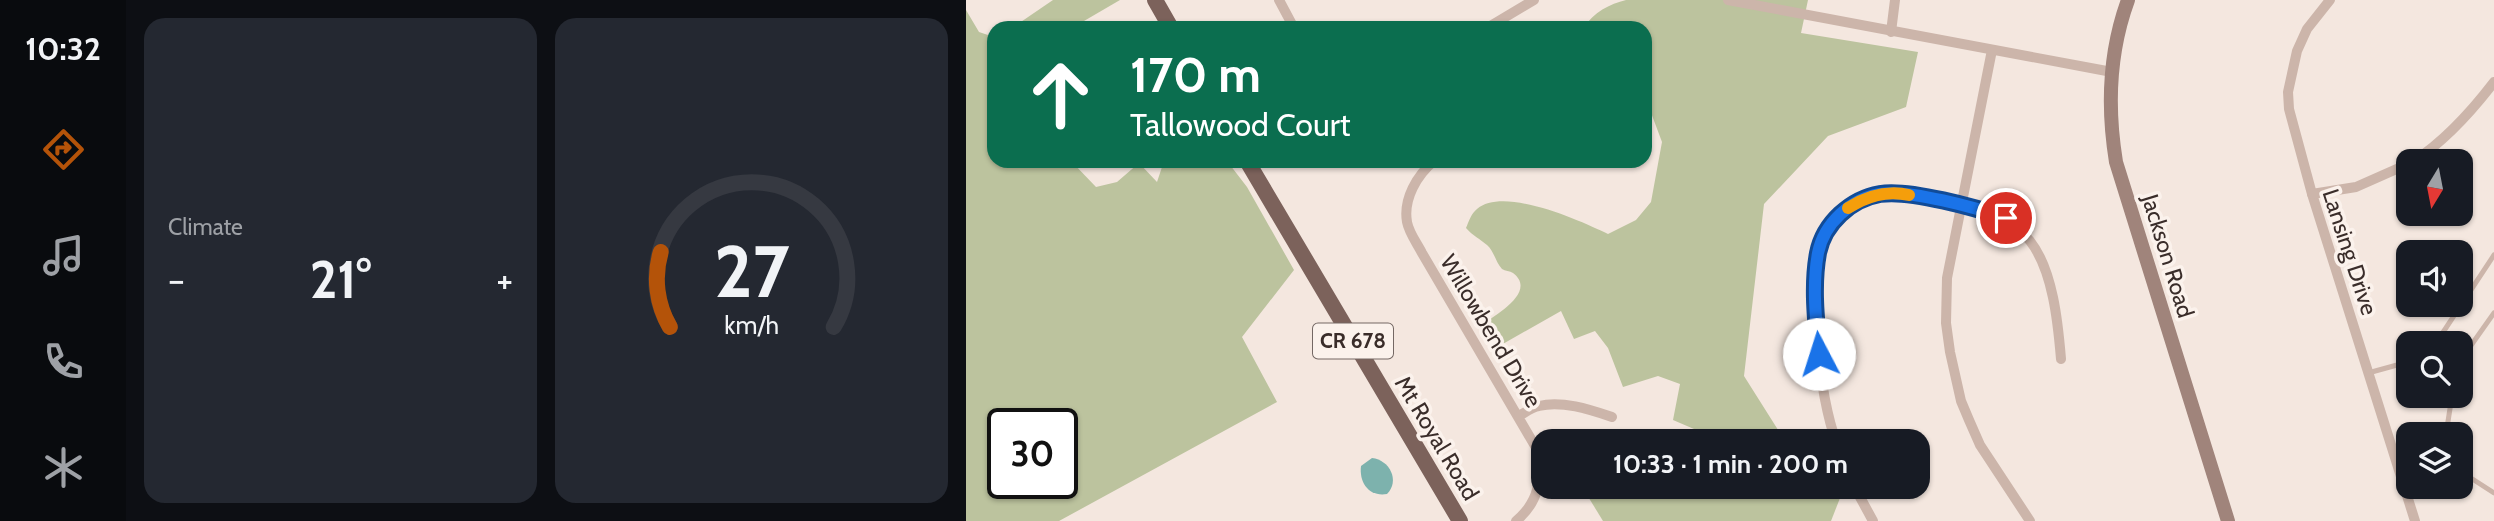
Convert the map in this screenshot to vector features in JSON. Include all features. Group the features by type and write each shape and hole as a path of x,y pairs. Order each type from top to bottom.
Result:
{"main road":[{"path":"1155,0 1167,21"},
{"name":"Mt Royal Road","path":"1252,168 1461,521"}],"street":[{"path":"1279,0 1290,21"},
{"path":"1502,21 1534,0"},
{"path":"1728,0 2112,72"},
{"path":"1891,32 1895,0"},
{"name":"Jackson Road","path":"2128,0 2119,30 2112,72 2112,129 2120,176 2228,521"},
{"name":"Lansing Drive","path":"2330,0 2307,29 2297,51 2288,92 2291,123 2415,521"},
{"path":"1992,50 1947,278 1950,352 1962,401 1980,445 2030,521"},
{"path":"2432,149 2473,110 2494,82"},
{"name":"Willowbend Drive","path":"1427,168 1417,177 1410,194 1408,224 1422,253 1538,451 1541,474 1538,491 1531,506 1516,521"},
{"path":"2312,194 2356,187 2396,169"},
{"path":"1832,429 1825,404 1815,306 1818,252 1832,222 1864,198 1903,194 2006,218 2032,243 2043,267 2056,310 2061,359"},
{"path":"1519,416 1539,406 1550,404 1612,417"},
{"path":"1861,499 1873,521"}],"lane":[{"path":"2444,331 2494,255"},
{"path":"2473,343 2494,313"},
{"path":"2368,373 2396,365"},
{"path":"2473,479 2494,493"}],"green space":[{"path":"1053,0 1120,0 1084,21 1022,21"},
{"path":"1626,0 1808,0 1801,33 1918,52 1906,107 1828,136 1764,204 1744,376 1777,429 1694,429 1673,420 1680,384 1658,376 1623,387 1608,348 1595,331 1574,339 1561,311 1494,349 1481,325 1511,303 1520,288 1519,280 1513,273 1502,269 1489,248 1466,228 1477,209 1489,203 1523,203 1562,214 1608,234 1636,220 1651,202 1662,142 1652,115 1652,21 1589,21 1602,9"},
{"path":"966,10 979,32 987,35 987,168 1078,168 1096,187 1117,182 1133,168 1144,168 1157,182 1162,168 1232,168 1247,187 1294,270 1242,337 1277,402 1059,521 966,521"},
{"path":"1590,499 1840,499 1831,521 1603,521"}],"water":[{"path":"1372,458 1384,463 1391,472 1393,483 1387,494 1370,491 1364,483 1361,466"}],"slow traffic":[{"path":"1848,208 1864,198 1882,194 1909,195"}],"route":[{"path":"1819,354 1815,306 1818,252 1832,222 1847,208 1864,198 1882,194 1903,194 1986,211 2006,218"}]}
